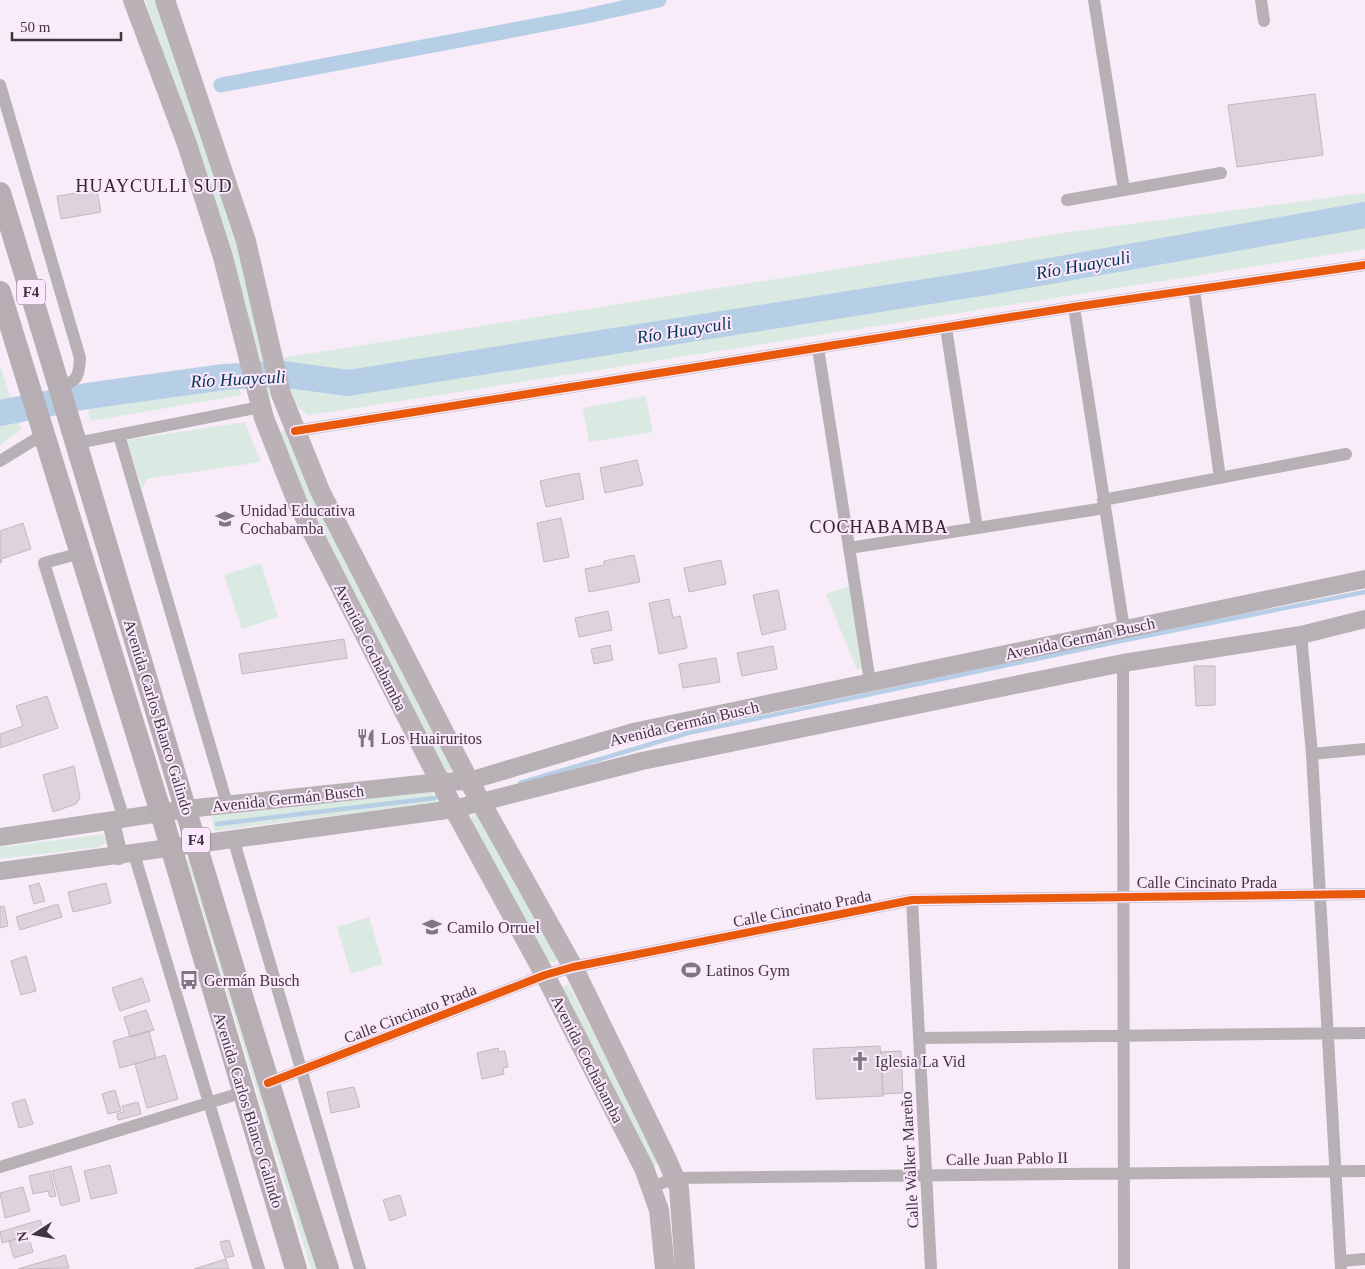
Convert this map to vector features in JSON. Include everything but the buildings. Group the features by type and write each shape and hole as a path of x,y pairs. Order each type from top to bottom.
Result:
{"highway":[{"name":"Avenida Carlos Blanco Galindo","path":"0,193 63,396 268,1083 328,1269"},
{"name":"Avenida Carlos Blanco Galindo","path":"0,292 7,340 39,417 296,1269"}],"main road":[{"name":"Avenida Cochabamba","path":"133,0 187,144 222,257 263,413 298,504 454,809 545,975 652,1186 659,1210 665,1269"},
{"name":"Avenida Cochabamba","path":"165,0 246,241 276,372 295,431 320,491 469,781 572,967 675,1178 680,1200 685,1269"},
{"path":"263,413 288,412"}],"street":[{"path":"1094,0 1124,190"},
{"path":"1261,0 1264,22"},
{"path":"0,85 80,358 79,373 63,396"},
{"path":"1067,200 1220,173"},
{"path":"295,431 1074,307 1365,265"},
{"path":"1194,290 1220,478"},
{"path":"1074,307 1124,629"},
{"path":"946,328 977,528"},
{"path":"818,348 870,682"},
{"path":"77,443 263,413"},
{"path":"0,461 39,417"},
{"path":"119,435 227,804"},
{"path":"850,548 977,528 1104,504 1220,478 1346,454"},
{"path":"81,553 44,563 126,855 210,1104 260,1269"},
{"name":"Avenida Germán Busch","path":"0,837 227,804 440,782 469,781 633,732 1365,580"},
{"name":"Avenida Germán Busch","path":"0,872 170,849 233,838 454,809 642,761 1123,663 1301,636 1365,620"},
{"path":"1301,636 1312,754 1326,1033 1341,1265 1365,1259"},
{"path":"1123,663 1124,1269"},
{"path":"1312,754 1365,749"},
{"path":"233,838 360,1269"},
{"name":"Calle Cincinato Prada","path":"268,1083 545,975 572,967 912,900 1365,894"},
{"name":"Calle Walker Mareño","path":"912,900 931,1269"},
{"path":"919,1038 1365,1033"},
{"path":"0,1167 244,1092"},
{"name":"Calle Juan Pablo II","path":"652,1186 675,1178 1365,1171"}],"shaded area":[{"path":"145,0 156,0 238,240 273,395 266,398 196,148"},
{"path":"1365,193 1365,249 363,407 308,415 292,403 282,358 1063,233"},
{"path":"0,365 21,429 0,445"},
{"path":"230,367 242,395 91,421 80,385"},
{"path":"646,396 653,432 589,442 583,408"},
{"path":"245,422 261,462 147,479 142,489 127,440"},
{"path":"284,430 287,431 452,766 450,771 446,772 313,516 280,433"},
{"path":"261,563 278,617 242,629 224,575"},
{"path":"852,585 865,666 857,670 826,594"},
{"path":"431,789 438,803 215,831 211,817 217,813"},
{"path":"474,814 478,815 557,956 557,961 547,961 470,820"},
{"path":"102,835 106,839 105,843 99,847 0,859 0,847"},
{"path":"190,859 316,1269 311,1269 187,860"},
{"path":"369,917 383,964 351,974 337,927"},
{"path":"568,984 659,1161 654,1167 651,1166 562,988"}],"waterway":[{"path":"221,85 582,17 659,0"},
{"name":"Río Huayculi","path":"0,413 87,396 224,377 282,374 348,383 988,282 1365,215"},
{"path":"520,783 688,733 1125,640 1365,592"},
{"path":"217,824 435,798"}],"cycle path":[{"path":"295,431 1074,307 1365,265"},
{"path":"268,1083 545,975 573,967 912,900 1365,894"}],"place":[{"name":"Unidad Educativa Cochabamba","path":"225,519"},
{"name":"Los Huairuritos","path":"366,738"},
{"name":"Camilo Orruel","path":"432,927"},
{"name":"Latinos Gym","path":"691,970"},
{"name":"Germán Busch","path":"189,980"},
{"name":"Iglesia La Vid","path":"860,1061"}],"district":[{"name":"HUAYCULLI SUD","path":"154,186"},
{"name":"COCHABAMBA","path":"879,527"}]}
